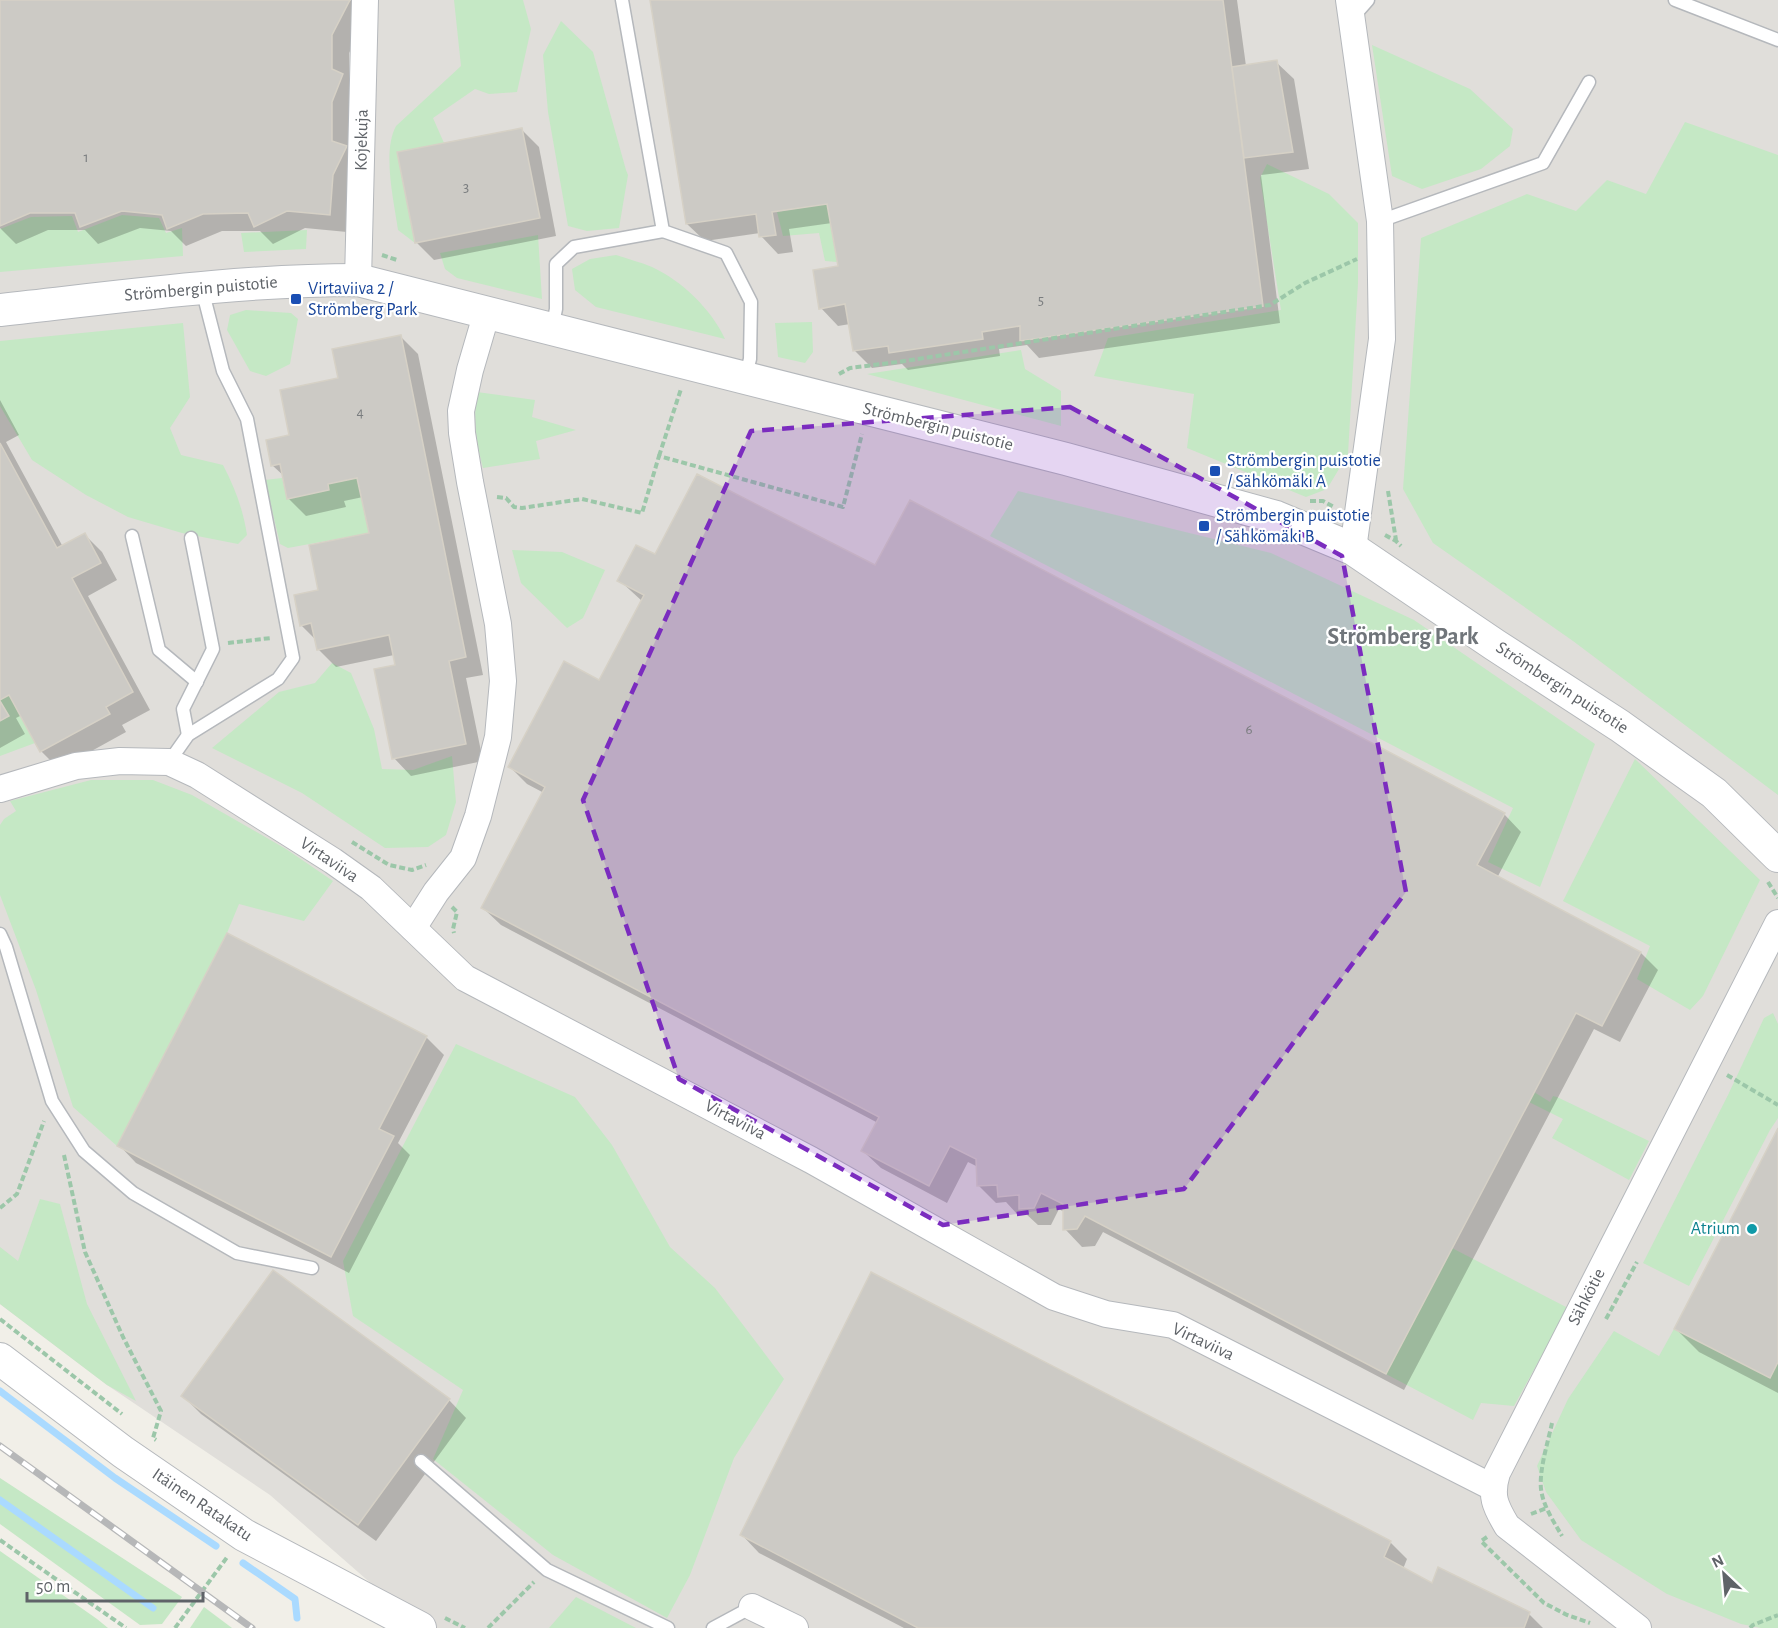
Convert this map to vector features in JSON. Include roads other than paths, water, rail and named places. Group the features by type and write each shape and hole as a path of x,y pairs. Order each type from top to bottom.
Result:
{"street":[{"name":"Kojekuja","path":"358,280 365,0"},
{"path":"1353,549 1382,339 1380,221 1356,6"},
{"name":"Strömbergin puistotie","path":"0,310 202,288 301,280 358,280 1207,496 1276,517 1353,549 1620,726 1714,793 1773,868"},
{"path":"413,928 436,892 463,858 478,816 498,737 503,681 498,624 462,433 461,411 487,312"},
{"name":"Virtaviiva","path":"0,789 76,766 120,760 169,762 197,775 333,861 371,888 465,978 811,1160 1054,1297 1106,1314 1173,1325 1492,1487"},
{"name":"Sähkötie","path":"1492,1487 1497,1473 1778,923"},
{"name":"Itäinen Ratakatu","path":"0,1359 123,1452 244,1535 420,1628"},
{"path":"1492,1487 1494,1504 1507,1526 1638,1628"},
{"path":"752,1607 795,1628"}],"lane":[{"path":"622,0 663,231"},
{"path":"1675,0 1778,40"},
{"path":"1380,221 1543,163 1589,82"},
{"path":"552,329 556,309 556,264 574,247 663,231 726,253 751,302 750,359 745,378"},
{"path":"169,762 188,735 278,679 293,658 247,419 223,371 202,288"},
{"path":"132,536 159,650 197,682"},
{"path":"188,735 183,709 213,649 191,538"},
{"path":"0,934 6,947 52,1101 84,1151 133,1193 237,1253 312,1268"},
{"path":"421,1461 548,1569 668,1628"},
{"path":"713,1628 752,1607"}],"waterway":[{"path":"0,1391 115,1478 216,1546"},
{"path":"0,1500 153,1608"},
{"path":"243,1563 295,1599 297,1618"}],"railway":[{"path":"0,1446 252,1628"}],"place":[{"name":"Virtaviiva 2 / Strömberg Park","path":"296,299"},
{"name":"Strömbergin puistotie / Sähkömäki A","path":"1215,471"},
{"name":"Strömbergin puistotie / Sähkömäki B","path":"1204,526"},
{"name":"Atrium","path":"1752,1229"}],"district":[{"name":"Strömberg Park","path":"1403,637"}]}
